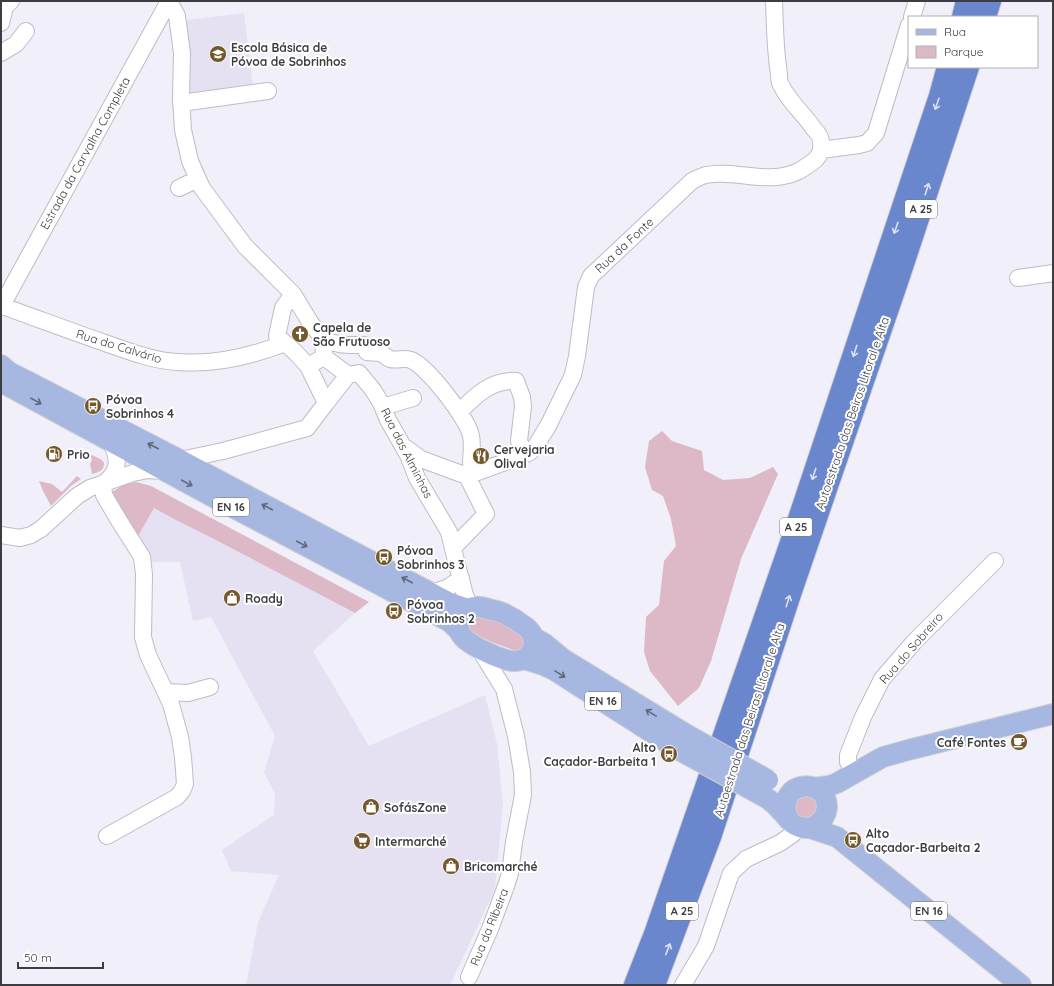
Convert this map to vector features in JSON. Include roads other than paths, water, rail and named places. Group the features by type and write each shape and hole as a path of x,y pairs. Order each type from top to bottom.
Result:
{"highway":[{"path":"962,16 967,1"},
{"path":"986,16 990,1"},
{"name":"Autoestrada das Beiras Litoral e Alta","path":"635,985 655,934 793,537 940,96 948,68"},
{"name":"Autoestrada das Beiras Litoral e Alta","path":"654,985 710,837 790,594 898,280 968,68"}],"main road":[{"name":"EN 16","path":"681,741 563,659 533,636 525,626 505,614 481,607 470,608 450,603 216,480 172,466 110,441 1,378 9,372 29,382 172,466 450,622 459,631 462,637 478,648 512,661 521,660 543,665 554,670 681,741 766,788 776,805 809,819 837,837 1021,985"},
{"path":"459,631 459,618 470,608"},
{"path":"521,660 529,655 533,649 533,636"},
{"path":"809,819 785,810 787,797 791,792 805,788 829,786 838,783 889,755 1053,714"},
{"path":"809,819 840,785 851,776"},
{"name":"EN 16","path":"766,788 781,785 805,788"},
{"path":"805,788 821,792 825,797 809,819"}],"street":[{"path":"1,23 5,8 11,1"},
{"path":"774,1 777,64 780,84 818,135 821,141 821,150 867,143 876,133 908,28"},
{"path":"912,16 917,1"},
{"path":"170,7 182,53 181,103 183,130 190,161 202,188 245,246 293,294 310,322 323,339 333,344 364,345 367,352"},
{"name":"Estrada da Carvalha Completa","path":"1,306 170,7"},
{"path":"1,53 16,44 26,31"},
{"path":"181,103 268,91"},
{"name":"Rua da Fonte","path":"527,454 536,447 573,375 586,287 591,276 692,181 704,175 718,174 772,178 781,177 792,174 806,167 817,158 821,150"},
{"path":"179,188 198,179"},
{"path":"1018,278 1053,272"},
{"path":"293,294 283,308 277,336 308,366 326,403"},
{"name":"Rua do Calvário","path":"1,306 123,350 160,360 178,362 216,362 263,350 269,350 285,343"},
{"path":"308,366 324,357 323,339"},
{"path":"1,535 20,538 31,535 41,529 77,496 90,488 133,473 172,466 308,428 326,403 353,374 367,352"},
{"path":"367,352 381,353 389,359 411,359 420,364 443,390 459,412 471,435 472,474 486,514 453,548"},
{"name":"Rua das Alminhas","path":"324,357 353,374 373,390 403,445 417,478 449,532 461,578"},
{"path":"403,445 421,459 472,474 527,454 519,441 523,406 522,397 516,381 490,386 476,396 459,412"},
{"path":"383,407 413,398"},
{"path":"107,836 177,796 182,791 185,784 180,736 171,704 148,655 143,637 144,574 142,557 104,496 103,484 114,472 116,461 115,451 110,441"},
{"path":"216,480 216,462 222,451"},
{"name":"Rua do Sobreiro","path":"851,776 848,755 864,716 882,679 919,636 995,561"},
{"path":"432,593 449,587 461,578 470,608"},
{"name":"Rua da Ribeira","path":"469,977 490,929 508,880 523,795 522,772 516,736 504,689 478,648"},
{"path":"504,689 509,675 521,660"},
{"path":"166,692 188,693 210,687"},
{"path":"683,985 706,946 731,873 746,859 780,843 793,834 809,819"}],"place":[{"name":"Escola Básica de Póvoa de Sobrinhos","path":"218,54"},
{"name":"Capela de São Frutuoso","path":"300,334"},
{"name":"Póvoa Sobrinhos 4","path":"93,406"},
{"name":"Prio","path":"54,454"},
{"name":"Cervejaria Olival","path":"481,456"},
{"name":"Póvoa Sobrinhos 3","path":"384,557"},
{"name":"Roady","path":"232,598"},
{"name":"Póvoa Sobrinhos 2","path":"394,611"},
{"name":"Café Fontes","path":"1019,742"},
{"name":"Alto Caçador-Barbeita 1","path":"669,754"},
{"name":"SofásZone","path":"371,807"},
{"name":"Alto Caçador-Barbeita 2","path":"853,840"},
{"name":"Intermarché","path":"362,841"},
{"name":"Bricomarché","path":"451,866"}]}
